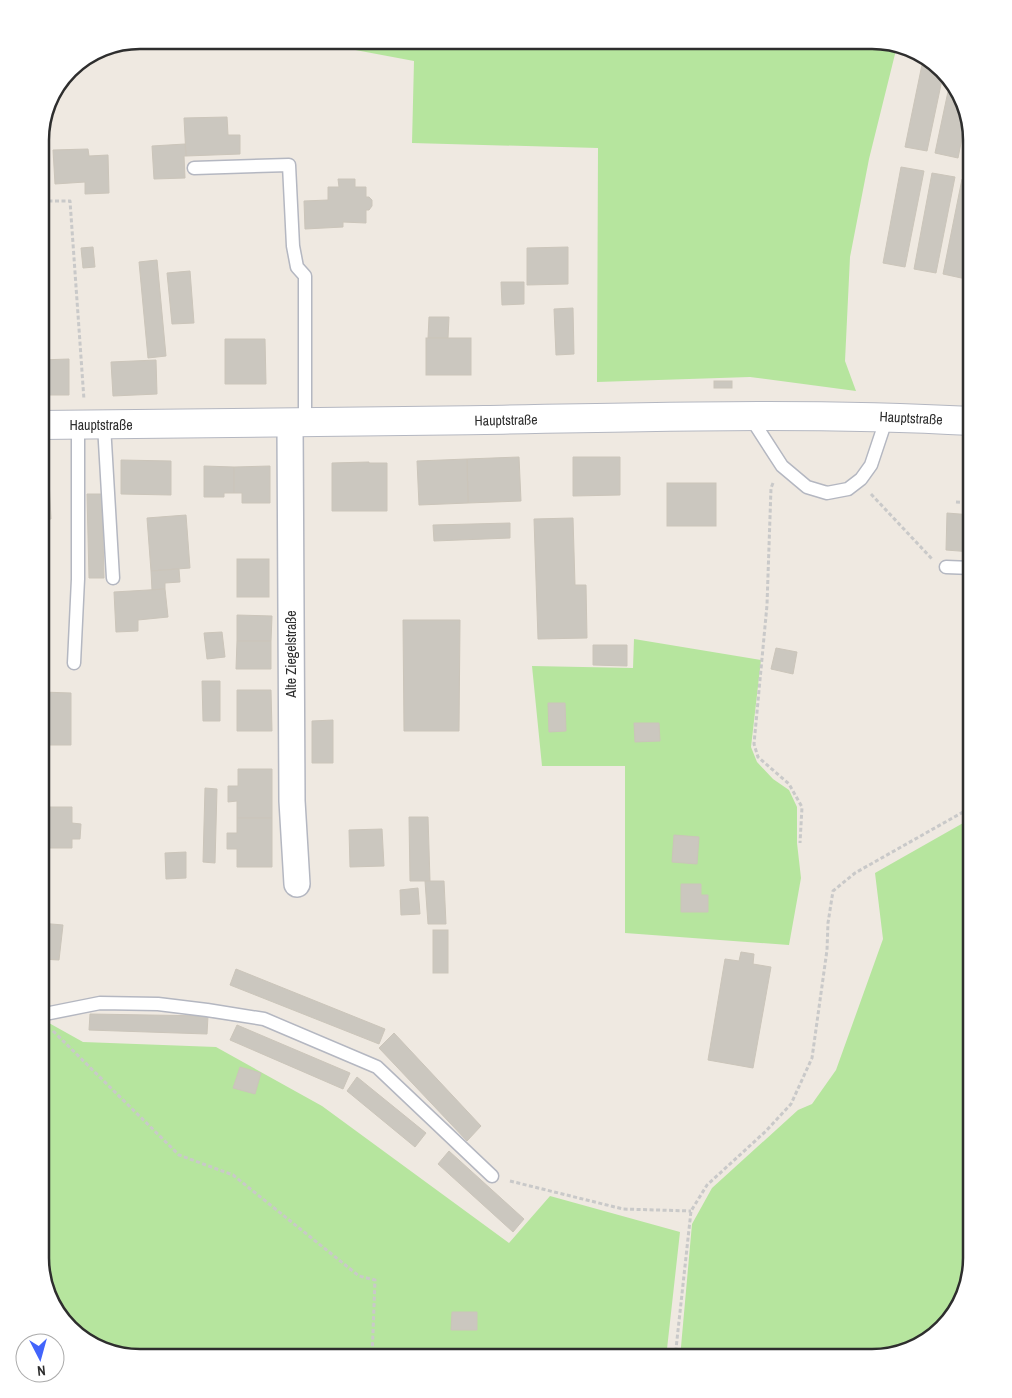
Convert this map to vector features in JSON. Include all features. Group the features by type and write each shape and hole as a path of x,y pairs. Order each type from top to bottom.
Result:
{"main road":[{"name":"Hauptstraße","path":"49,425 298,424 749,415 888,416 963,420"}],"street":[{"name":"Alte Ziegelstraße","path":"297,884 292,800 298,424"}],"lane":[{"path":"194,168 289,165 293,246 296,267 305,276 298,424"},
{"path":"749,415 782,466 807,487 827,493 848,489 861,479 871,465 888,416"},
{"path":"89,425 113,578"},
{"path":"74,663 89,425"},
{"path":"946,567 963,568"},
{"path":"49,1018 100,1003 207,1010 264,1019 377,1067 492,1176"}],"path":[{"path":"49,201 70,201 89,425"},
{"path":"782,466 771,488 767,605 754,744 758,757 790,784 802,807 800,843"},
{"path":"861,479 867,489 935,562 946,567"},
{"path":"956,502 963,502"},
{"path":"676,1349 691,1211 707,1185 766,1131 791,1104 812,1058 828,950 828,923 833,891 855,872 963,812"},
{"path":"49,1025 179,1155 233,1175 358,1276 375,1280 372,1349"},
{"path":"492,1176 623,1209 691,1211"}],"green space":[{"path":"350,49 878,49 895,52 869,159 850,257 845,361 856,391 750,377 597,382 598,148 412,143 414,61"},
{"path":"634,639 761,660 751,747 757,762 773,779 789,790 797,807 797,843 801,878 789,945 625,933 625,766 542,766 532,666 633,668"},
{"path":"963,823 963,1258 960,1281 956,1293 944,1313 927,1330 918,1337 895,1346 872,1349 681,1349 692,1224 712,1188 798,1110 812,1104 836,1070 883,939 875,873"},
{"path":"49,1023 83,1042 216,1047 322,1106 509,1243 550,1196 680,1232 667,1349 134,1349 111,1344 89,1334 71,1318 61,1304 52,1281 49,1258"}],"building":[{"path":"922,64 941,82 927,151 905,147"},
{"path":"948,90 956,105 962,128 963,135 958,158 935,153"},
{"path":"227,117 228,135 240,135 240,154 186,156 184,118"},
{"path":"185,144 185,178 154,179 152,146"},
{"path":"88,149 89,156 108,155 109,193 85,194 85,182 55,184 53,150"},
{"path":"901,167 924,171 905,267 883,263"},
{"path":"932,173 955,177 936,273 914,269"},
{"path":"338,179 355,179 355,187 366,187 366,197 372,200 372,206 369,210 366,210 366,223 343,222 343,227 305,229 304,201 328,200 328,187 339,187"},
{"path":"962,179 963,179 963,278 943,274"},
{"path":"93,247 95,267 83,268 81,248"},
{"path":"568,247 568,284 527,285 527,248"},
{"path":"157,260 166,356 148,358 139,262"},
{"path":"190,271 194,323 172,324 167,273"},
{"path":"501,282 524,282 524,304 502,305"},
{"path":"573,308 574,354 556,355 554,309"},
{"path":"429,317 449,317 448,338 428,338"},
{"path":"426,338 471,338 471,375 426,375"},
{"path":"225,339 265,339 266,384 225,384"},
{"path":"69,359 69,395 49,395 49,360"},
{"path":"156,360 157,394 113,396 111,362"},
{"path":"714,381 732,381 732,388 714,388"},
{"path":"519,457 521,501 468,503 467,459"},
{"path":"573,457 620,457 620,495 573,496"},
{"path":"467,459 468,503 419,505 417,461"},
{"path":"121,460 171,461 171,495 121,494"},
{"path":"332,463 387,463 387,511 332,511"},
{"path":"204,466 234,467 234,493 224,493 224,497 204,497"},
{"path":"270,466 270,503 242,503 242,493 234,493 234,467"},
{"path":"49,479 51,519 49,519"},
{"path":"667,483 716,483 716,526 667,526"},
{"path":"87,494 102,494 104,578 89,578"},
{"path":"947,513 963,514 963,551 946,550"},
{"path":"186,515 190,568 151,571 147,518"},
{"path":"573,518 575,585 586,585 587,638 538,639 534,519"},
{"path":"510,523 510,538 434,541 433,525"},
{"path":"237,559 269,559 269,597 237,597"},
{"path":"179,569 180,582 165,583 165,589 152,590 151,571"},
{"path":"165,589 168,617 138,620 138,631 116,632 114,592"},
{"path":"237,615 272,616 271,641 237,641"},
{"path":"403,620 460,620 459,731 404,731"},
{"path":"222,632 225,657 207,659 204,633"},
{"path":"237,641 271,641 271,669 236,669"},
{"path":"593,645 627,645 627,666 593,665"},
{"path":"776,648 797,652 793,674 771,669"},
{"path":"202,681 220,681 220,721 203,721"},
{"path":"237,690 271,690 272,731 237,731"},
{"path":"49,692 71,693 71,745 49,745"},
{"path":"548,703 565,703 566,731 549,732"},
{"path":"333,720 333,763 312,763 312,721"},
{"path":"634,723 659,723 660,741 635,742"},
{"path":"238,769 272,769 272,818 237,818 237,801 228,802 228,786 238,786"},
{"path":"205,788 217,789 215,863 203,862"},
{"path":"49,807 72,807 72,823 81,824 80,839 72,839 72,848 49,848"},
{"path":"409,817 428,817 430,881 410,881"},
{"path":"237,818 272,818 272,867 237,867 237,849 227,849 227,833 237,833"},
{"path":"382,829 384,866 350,867 349,830"},
{"path":"674,835 699,837 697,864 672,862"},
{"path":"186,852 186,878 166,879 165,853"},
{"path":"425,881 444,881 446,924 428,924"},
{"path":"681,884 701,884 701,895 708,895 708,912 681,912"},
{"path":"418,888 420,914 401,915 400,890"},
{"path":"49,924 63,925 59,960 49,959"},
{"path":"433,930 448,930 448,973 433,973"},
{"path":"741,952 754,954 753,964 771,967 753,1068 708,1060 725,959 739,961"},
{"path":"236,969 385,1029 379,1044 230,985"},
{"path":"90,1014 208,1016 207,1034 89,1030"},
{"path":"237,1025 350,1073 343,1089 230,1040"},
{"path":"394,1033 481,1126 467,1141 379,1048"},
{"path":"240,1067 261,1073 255,1094 233,1088"},
{"path":"357,1077 426,1133 415,1147 347,1091"},
{"path":"449,1151 524,1219 513,1232 438,1164"},
{"path":"452,1312 477,1312 477,1330 451,1330"}]}
